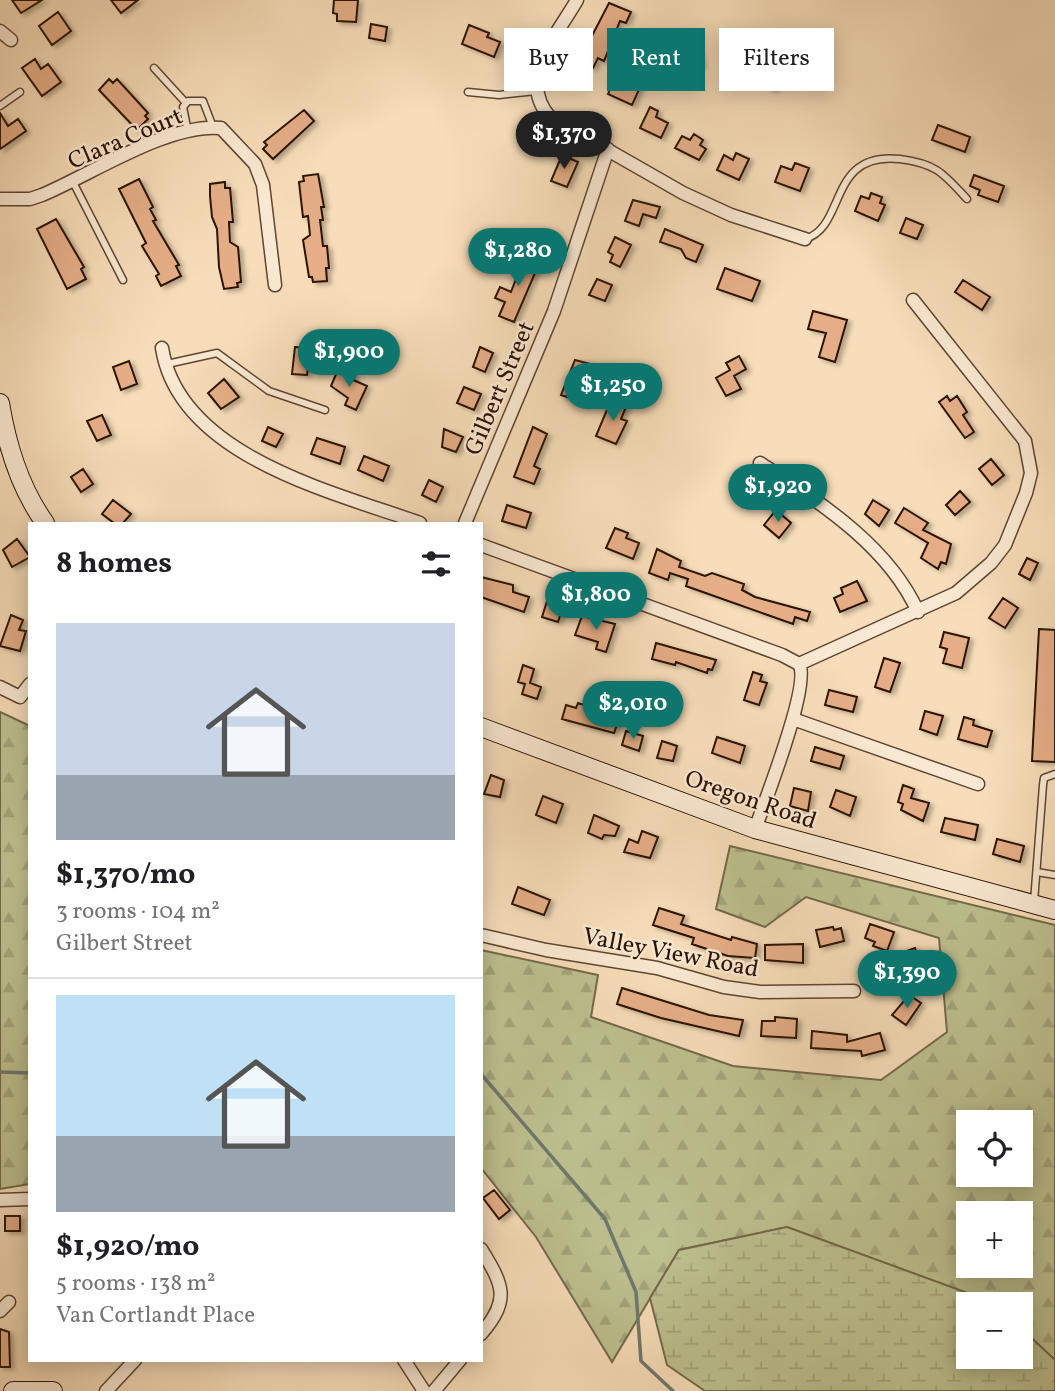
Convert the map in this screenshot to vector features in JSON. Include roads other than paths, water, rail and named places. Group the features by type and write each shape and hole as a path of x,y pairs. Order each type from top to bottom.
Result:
{"street":[{"path":"561,28 577,0"},
{"path":"0,31 11,40"},
{"path":"536,91 542,108 550,117 683,193 731,215 805,239"},
{"name":"Clara Court","path":"0,199 30,199 157,142 188,132 221,128 255,164 263,185 275,285"},
{"name":"Gilbert Street","path":"465,522 554,311 608,149"},
{"path":"799,664 956,593 991,563 1005,545 1026,494 1031,473 1025,441 913,300"},
{"path":"162,348 182,398 212,432 239,452 325,489 417,522"},
{"path":"0,403 3,440 23,485 44,522"},
{"path":"760,463 850,528 883,557 899,577 918,612"},
{"path":"483,546 782,655 799,664 803,678 793,719 755,829"},
{"path":"0,687 25,700"},
{"path":"793,719 978,784"},
{"name":"Oregon Road","path":"483,728 755,829 1055,909"},
{"name":"Valley View Road","path":"483,935 546,950 657,968 724,987 760,992 854,991"},
{"path":"0,1200 28,1199"},
{"path":"483,1252 502,1287 502,1299 496,1314 483,1331"},
{"path":"106,1391 133,1362"},
{"path":"405,1362 425,1391"},
{"path":"434,1391 458,1362"},
{"path":"13,1391 52,1391"}],"lane":[{"path":"153,68 186,103"},
{"path":"468,92 499,94 536,91"},
{"path":"0,106 20,92"},
{"path":"186,103 203,101 213,127"},
{"path":"186,103 183,121 188,132"},
{"path":"805,239 819,233 847,180 866,161 881,158 932,165 967,200"},
{"path":"73,182 123,280"},
{"path":"167,364 217,353 269,391 325,410"},
{"path":"1034,904 1044,778 1055,774"},
{"path":"1037,872 1055,875"}],"waterway":[{"path":"0,1072 28,1073"},
{"path":"483,1076 605,1219 636,1292 641,1361 673,1391"}]}
